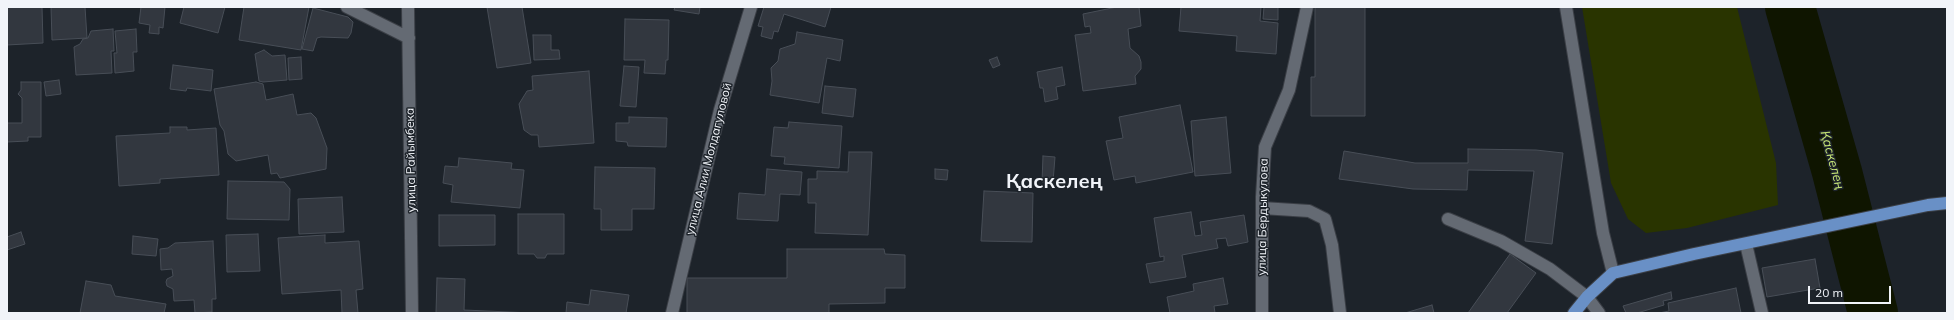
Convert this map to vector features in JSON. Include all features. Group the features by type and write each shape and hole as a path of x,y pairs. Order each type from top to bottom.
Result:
{"main road":[{"path":"1574,313 1587,297 1613,273 1928,205 1947,203"}],"street":[{"path":"347,7 409,38"},
{"name":"улица Райымбека","path":"408,7 412,313"},
{"name":"улица Алии Молдагуловой","path":"672,313 720,110 752,7"},
{"name":"улица Бердыкулова","path":"1262,313 1262,208 1265,147 1289,90 1307,7"},
{"path":"1566,7 1603,233 1613,273"},
{"path":"1262,208 1309,211 1325,219 1332,246 1340,313"},
{"path":"1448,219 1501,240 1550,270 1587,297 1599,313"},
{"path":"1746,244 1762,313"}],"green space":[{"path":"1582,7 1737,7 1776,163 1778,205 1687,228 1646,233 1628,219 1611,183"}],"building":[{"path":"7,7 42,7 43,43 7,45"},
{"path":"51,7 85,7 87,38 52,40"},
{"path":"141,7 165,7 163,28 159,27 159,34 149,33 150,25 139,23"},
{"path":"184,7 225,7 218,33 180,23"},
{"path":"244,7 309,7 301,50 239,40"},
{"path":"487,7 522,7 531,63 497,68"},
{"path":"675,7 700,7 699,14 674,10"},
{"path":"764,7 831,7 825,27 784,14 778,32 774,31 772,39 761,36 763,27 758,26"},
{"path":"1117,7 1139,7 1141,26 1128,29 1130,48 1139,56 1141,62 1141,69 1135,76 1136,84 1083,91 1075,35 1091,33 1090,26 1085,27 1083,14"},
{"path":"1181,7 1261,7 1260,21 1278,23 1276,54 1236,51 1237,36 1179,31"},
{"path":"1264,7 1278,7 1278,20 1263,19"},
{"path":"1315,7 1365,7 1365,116 1311,116 1311,77 1315,77"},
{"path":"313,8 348,17 353,22 351,33 348,38 321,37 317,38 313,51 302,49"},
{"path":"625,19 669,20 668,60 666,60 665,74 644,73 645,60 624,60"},
{"path":"113,29 114,51 111,51 112,73 76,75 74,47 80,44 83,39 88,38 91,31"},
{"path":"136,29 137,52 133,52 134,71 115,73 114,53 117,53 115,31"},
{"path":"797,32 843,40 840,61 827,58 819,103 770,95 772,81 771,68 778,61 780,49 795,44"},
{"path":"533,35 551,35 551,50 559,50 560,59 534,60"},
{"path":"264,50 272,56 285,55 287,80 259,81 255,54"},
{"path":"301,57 302,79 289,80 288,58"},
{"path":"997,57 1000,65 993,68 989,60"},
{"path":"173,65 213,70 211,91 187,88 186,91 170,89"},
{"path":"624,66 639,67 636,107 620,106"},
{"path":"1062,67 1065,85 1056,87 1058,99 1045,102 1043,88 1040,88 1037,72"},
{"path":"589,71 594,143 539,147 538,135 531,135 524,130 519,104 527,91 533,90 532,76"},
{"path":"59,80 61,94 46,96 44,82"},
{"path":"21,82 41,82 41,137 28,137 28,141 7,142 7,123 22,123 22,98 18,94 21,90"},
{"path":"256,82 263,84 266,100 293,94 297,115 311,113 316,118 327,148 326,169 280,178 277,173 271,174 268,155 236,161 228,154 224,131 220,125 214,89"},
{"path":"825,86 856,89 853,117 822,113"},
{"path":"1180,105 1193,172 1136,183 1135,176 1114,180 1106,141 1123,138 1119,117"},
{"path":"629,117 667,118 666,147 628,146 627,142 616,141 616,123 629,123"},
{"path":"1226,117 1231,173 1195,176 1191,121"},
{"path":"789,122 842,126 839,168 784,164 785,157 771,156 774,127 788,128"},
{"path":"170,127 187,127 187,130 216,128 219,175 160,179 160,183 119,186 116,136 170,133"},
{"path":"1468,149 1536,150 1563,153 1552,244 1525,241 1534,171 1468,170 1467,190 1413,189 1339,179 1344,151 1415,163 1468,163"},
{"path":"849,152 872,152 868,235 815,233 816,203 808,203 808,179 817,179 817,171 848,172"},
{"path":"1043,156 1055,157 1053,182 1042,182"},
{"path":"459,158 512,163 511,169 524,170 520,208 451,202 453,185 443,183 445,166 458,167"},
{"path":"595,167 655,168 654,209 632,209 632,230 601,230 601,209 594,209"},
{"path":"767,169 802,172 800,195 780,194 778,221 737,219 739,193 765,195"},
{"path":"935,169 948,170 947,180 935,179"},
{"path":"228,181 284,182 290,189 289,220 227,219"},
{"path":"984,191 1033,193 1032,242 981,241"},
{"path":"342,197 344,232 299,234 298,199"},
{"path":"1191,212 1195,236 1202,235 1200,222 1244,215 1248,242 1228,246 1226,238 1216,239 1218,248 1182,255 1186,277 1150,283 1146,264 1164,261 1164,256 1160,257 1154,218"},
{"path":"518,214 564,214 564,254 547,254 545,258 537,258 534,254 518,254"},
{"path":"439,215 495,215 495,245 439,246"},
{"path":"21,232 25,244 7,250 7,237"},
{"path":"258,234 260,271 227,272 226,235"},
{"path":"325,235 325,243 359,241 363,289 356,290 358,313 342,313 341,290 282,294 278,238"},
{"path":"133,236 158,239 156,256 132,254"},
{"path":"213,241 216,299 212,299 212,312 195,313 194,300 174,301 173,289 167,286 166,282 167,279 173,276 172,269 161,270 160,249 168,248 175,243"},
{"path":"787,249 884,249 885,254 905,255 905,288 885,288 885,303 829,304 829,313 687,313 687,278 787,278"},
{"path":"1510,254 1536,273 1507,313 1468,313"},
{"path":"1815,259 1820,288 1767,297 1762,268"},
{"path":"437,278 465,279 464,310 532,313 436,313"},
{"path":"1223,278 1228,304 1214,306 1215,313 1170,313 1167,297 1194,291 1193,284"},
{"path":"86,281 111,285 115,296 166,304 164,313 80,313"},
{"path":"1736,288 1741,313 1659,313 1669,311 1668,303"},
{"path":"591,290 629,295 626,313 566,313 567,302 589,305"},
{"path":"1671,292 1672,299 1663,301 1664,305 1637,313 1626,313 1623,306"},
{"path":"1432,305 1434,313 1405,313"}],"waterway":[{"name":"Қаскелең","path":"1790,7 1837,172 1873,313"}],"district":[{"name":"Қаскелең","path":"1054,182"}]}
